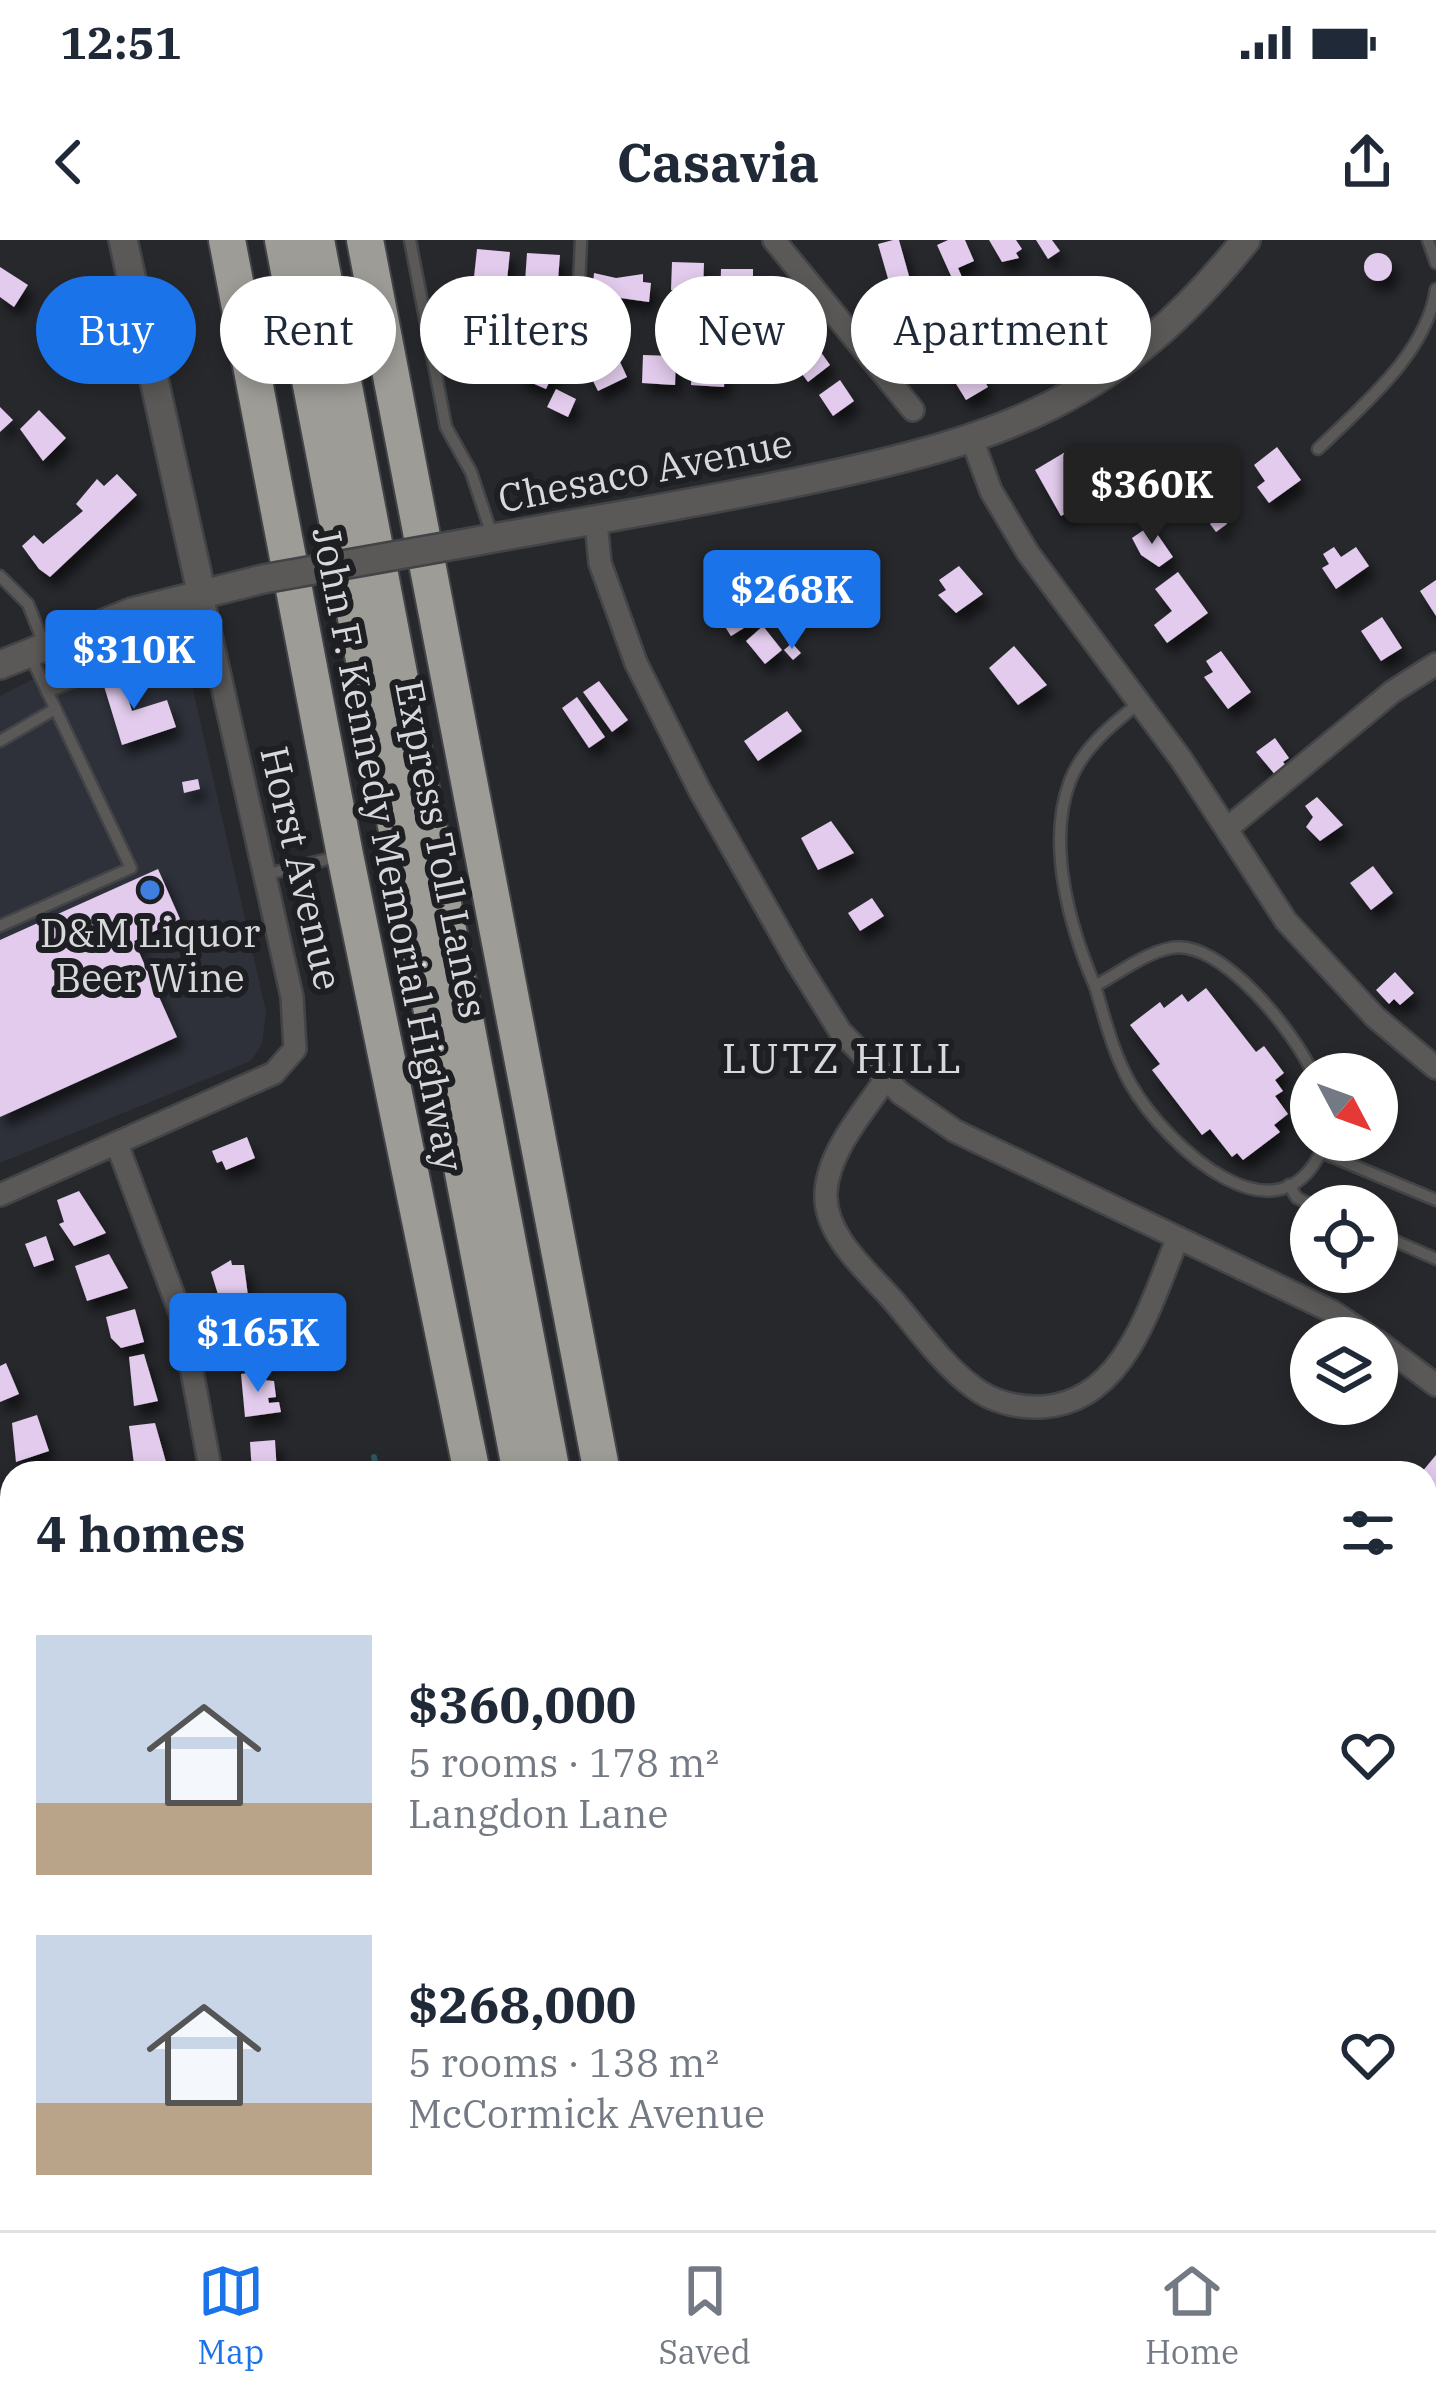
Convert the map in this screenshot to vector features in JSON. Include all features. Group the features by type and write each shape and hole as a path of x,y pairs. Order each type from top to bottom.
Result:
{"highway":[{"name":"John F. Kennedy Memorial Highway","path":"227,240 345,855 470,1461"},
{"name":"Express Toll Lanes","path":"283,240 519,1461"},
{"name":"Express Toll Lanes","path":"316,240 550,1461"},
{"path":"364,240 600,1461"}],"street":[{"name":"Horst Avenue","path":"0,1195 258,1081 290,1058 296,1020 123,240"},
{"path":"774,240 913,410"},
{"name":"Chesaco Avenue","path":"0,665 132,612 201,592 596,523 973,442 1043,412 1117,367 1181,314 1246,240"},
{"path":"973,442 991,491 1028,553 1229,827 1297,936 1375,1017 1436,1068"},
{"path":"596,523 600,562 636,663 700,791 840,1031 886,1079 955,1131 1340,1317"},
{"path":"1229,827 1392,692 1436,664"},
{"path":"886,1079 830,1172 825,1195 830,1220 854,1257 946,1361 986,1396 1006,1404 1055,1406 1097,1388 1129,1348 1178,1238"},
{"path":"117,1144 182,1318 209,1461"},
{"path":"1398,1357 1436,1385"}],"lane":[{"path":"410,240 446,427 471,472 483,540"},
{"path":"579,276 581,240"},
{"path":"1428,240 1436,263"},
{"path":"1318,449 1368,400 1426,328 1436,289"},
{"path":"0,576 28,604 47,692 130,868 0,926"},
{"path":"47,692 131,658 142,644 132,612"},
{"path":"1140,702 1081,761 1069,783 1064,813 1069,909 1119,1061 1178,1145 1231,1183 1275,1190 1289,1185 1310,1161"},
{"path":"0,741 55,709"},
{"path":"264,875 345,855"},
{"path":"1095,986 1175,946 1197,950 1240,978 1304,1053"},
{"path":"1354,1161 1436,1200"},
{"path":"1398,1242 1436,1259"}],"shaded area":[{"path":"179,628 266,1011 262,1044 251,1061 0,1163 0,696 51,670"}],"building":[{"path":"899,240 909,276 887,276 878,244"},
{"path":"965,240 974,261 958,268 962,276 951,276 937,245"},
{"path":"989,240 1016,240 1022,249 1016,253 1019,258 1002,262"},
{"path":"1036,240 1052,240 1060,251 1048,259"},
{"path":"477,249 510,252 507,276 474,276"},
{"path":"527,253 560,255 558,276 525,276"},
{"path":"1378,253 1388,257 1392,267 1388,277 1378,281 1368,277 1364,267 1368,257"},
{"path":"672,262 704,263 704,276 672,276"},
{"path":"0,267 28,285 14,307 0,297"},
{"path":"721,269 753,269 753,276 721,276"},
{"path":"643,274 643,282 651,283 649,302 631,299 630,276"},
{"path":"643,355 655,355 655,384 642,383"},
{"path":"840,380 854,401 833,416 819,395"},
{"path":"956,384 986,384 988,387 966,400"},
{"path":"556,389 576,399 568,417 547,407"},
{"path":"0,407 13,420 0,432"},
{"path":"39,410 66,438 43,461 20,429"},
{"path":"1277,447 1301,480 1269,503 1257,487 1265,481 1254,465"},
{"path":"1072,448 1086,473 1070,482 1082,504 1061,516 1035,470"},
{"path":"117,474 137,495 50,577 39,569 22,546 34,535 43,544 83,511 76,504 97,479 104,486"},
{"path":"1222,515 1227,524 1216,532 1210,524"},
{"path":"1151,525 1173,557 1159,567 1141,555 1132,538"},
{"path":"1334,547 1341,557 1356,547 1369,566 1336,589 1322,568 1329,564 1323,554"},
{"path":"959,566 983,594 956,613 938,595 946,590 939,580"},
{"path":"1178,572 1208,613 1167,643 1154,625 1172,611 1155,589"},
{"path":"1436,580 1436,616 1420,591"},
{"path":"767,599 773,610 731,636 722,622 727,616"},
{"path":"1382,617 1402,648 1381,661 1361,631"},
{"path":"763,626 782,650 765,664 746,641"},
{"path":"792,643 801,653 793,660 784,650"},
{"path":"1014,646 1047,685 1018,705 989,668"},
{"path":"1221,651 1251,692 1228,709 1204,677 1213,672 1206,661"},
{"path":"118,667 132,711 167,700 176,727 122,745 100,673"},
{"path":"599,681 628,720 612,732 583,692"},
{"path":"577,697 605,737 589,748 562,708"},
{"path":"787,711 802,731 758,761 744,741"},
{"path":"1275,738 1289,758 1283,762 1289,769 1277,777 1256,752"},
{"path":"198,779 200,789 184,793 182,782"},
{"path":"1317,797 1343,825 1320,841 1306,827 1313,817 1305,806"},
{"path":"831,821 854,853 818,870 801,838"},
{"path":"1373,866 1393,893 1371,910 1350,883"},
{"path":"158,869 180,919 134,941 177,1037 0,1117 0,940"},
{"path":"872,898 884,916 860,931 848,913"},
{"path":"1395,972 1414,993 1400,1005 1394,999 1389,1004 1376,990"},
{"path":"1206,988 1256,1052 1264,1046 1284,1073 1275,1080 1283,1091 1275,1096 1288,1114 1274,1125 1280,1132 1243,1160 1237,1153 1232,1157 1210,1129 1202,1135 1152,1070 1160,1064 1130,1025 1160,1002 1164,1008 1182,994 1188,1002"},
{"path":"247,1137 255,1158 226,1170 222,1161 217,1163 212,1151"},
{"path":"79,1191 106,1233 74,1246 59,1224 64,1222 57,1200"},
{"path":"46,1236 54,1260 34,1267 25,1244"},
{"path":"109,1254 128,1288 87,1301 75,1266"},
{"path":"231,1260 232,1265 244,1265 248,1296 221,1304 211,1272"},
{"path":"287,1302 290,1313 267,1319 264,1308"},
{"path":"135,1309 144,1342 121,1348 111,1338 106,1317"},
{"path":"262,1321 266,1340 279,1337 283,1355 237,1366 233,1346 241,1344 237,1326"},
{"path":"144,1354 158,1401 134,1406 129,1357"},
{"path":"6,1363 19,1394 0,1402 0,1366"},
{"path":"262,1371 264,1380 274,1381 276,1397 268,1398 269,1403 279,1402 281,1412 245,1417 241,1374"},
{"path":"37,1415 49,1451 16,1461 12,1423"},
{"path":"155,1423 166,1461 134,1461 129,1426"},
{"path":"275,1440 276,1461 251,1461 250,1442"}],"waterway":[{"path":"374,1457 375,1461"}],"place":[{"name":"D&M Liquor Beer Wine","path":"150,890"}],"district":[{"name":"LUTZ HILL","path":"843,1057"}]}
